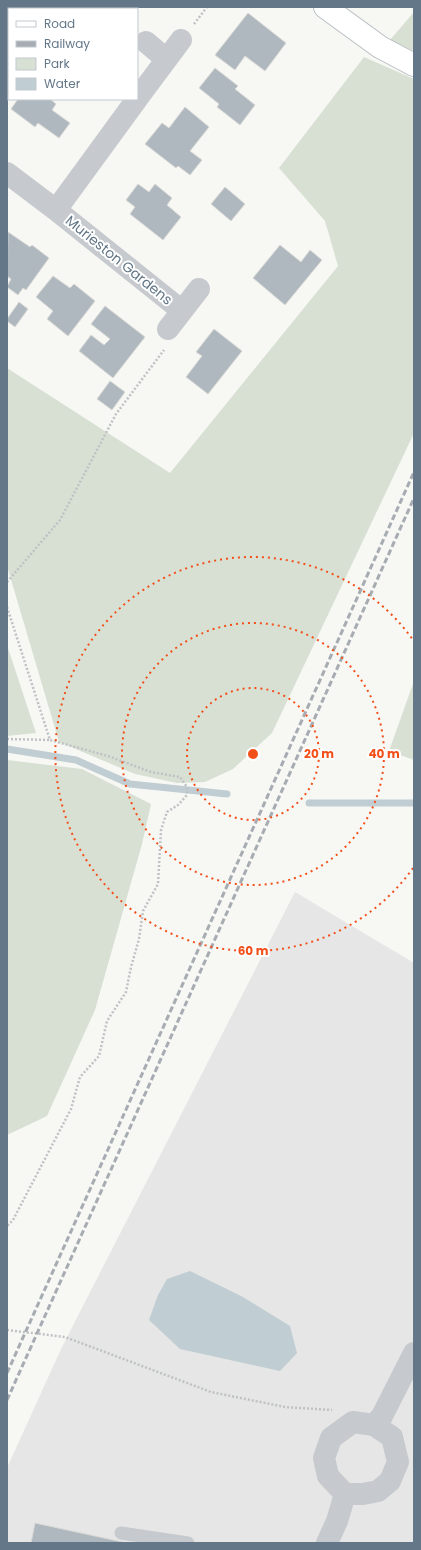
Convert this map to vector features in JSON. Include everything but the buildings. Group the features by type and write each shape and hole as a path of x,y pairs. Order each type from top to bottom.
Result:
{"street":[{"path":"325,7 380,47 414,65"},
{"name":"Murieston Gardens","path":"138,98 181,40"},
{"path":"146,42 166,59"},
{"name":"Murieston Gardens","path":"56,210 136,100"},
{"name":"Murieston Gardens","path":"7,173 56,210 181,310"},
{"name":"Murieston Gardens","path":"168,330 181,310 199,289"},
{"path":"374,1425 382,1416 414,1356"},
{"path":"353,1422 374,1425 392,1437 398,1462 393,1474 390,1481 378,1491 363,1494 345,1494 328,1476 324,1458 331,1438 353,1422"},
{"path":"327,1543 337,1521 345,1494"}],"lane":[{"path":"121,1533 188,1543"}],"path":[{"path":"7,582 60,520 116,414 171,341 168,330"},
{"path":"7,607 50,740"},
{"path":"7,739 50,740 108,756 151,772 180,777 186,787 187,795 178,805 167,812 161,830 158,884 143,911 139,939 126,992 107,1021 99,1056 80,1077 71,1109 13,1220 7,1226"},
{"path":"7,1330 65,1337 211,1392 285,1407 333,1410"}],"shaded area":[{"path":"295,892 414,963 414,1543 7,1543 7,1468 62,1347"}],"green space":[{"path":"414,12 414,51 390,40"},
{"path":"364,57 414,79 414,433 272,733 233,769 205,782 177,783 135,774 59,742 7,566 7,368 170,473 338,266 325,221 279,168"},
{"path":"7,645 36,733 7,736"},
{"path":"414,681 414,760 389,751"},
{"path":"7,760 82,769 151,804 142,844 95,1010 47,1116 7,1135"}],"water":[{"path":"190,1271 243,1297 290,1326 297,1353 280,1371 180,1349 149,1320 158,1295 167,1279"}],"waterway":[{"path":"7,749 76,760 130,784 227,794"},
{"path":"309,803 414,803"}],"railway":[{"path":"7,1373 414,472"},
{"path":"7,1400 414,498"}]}
